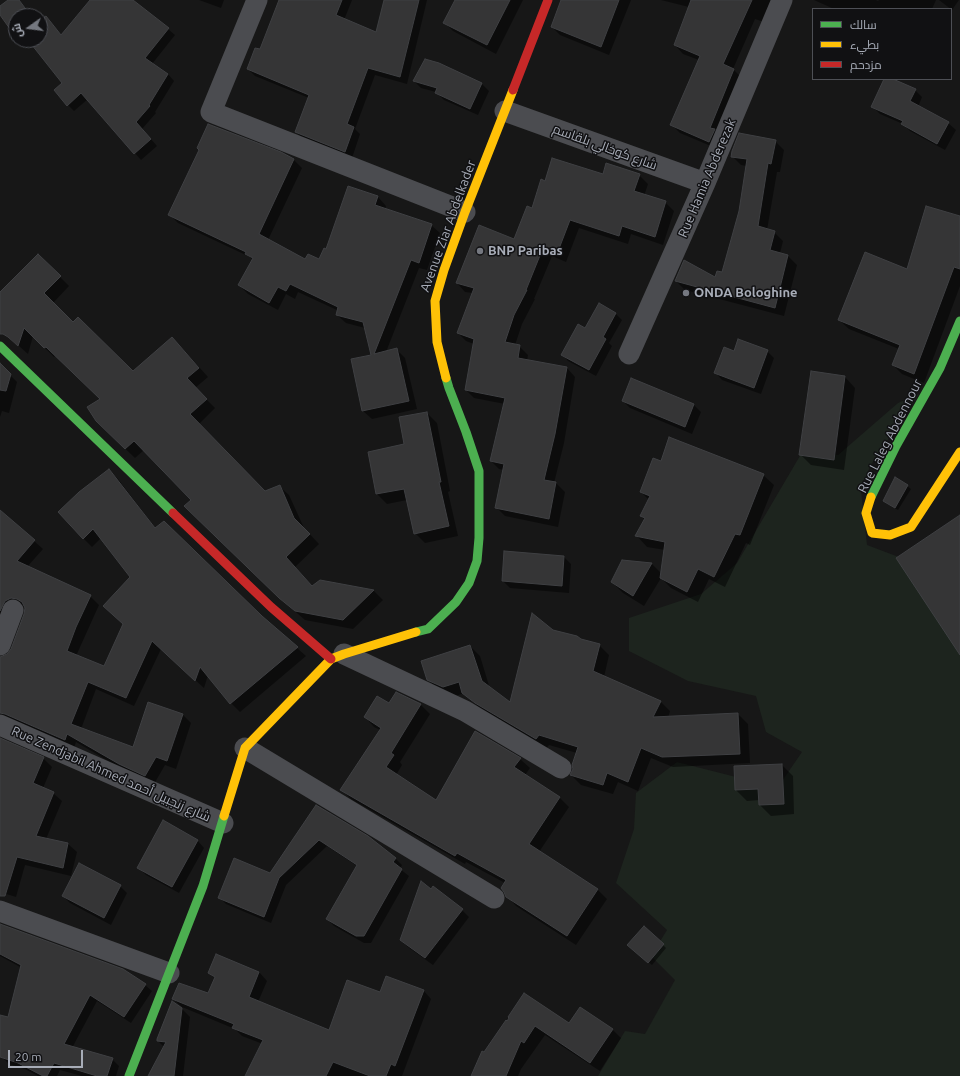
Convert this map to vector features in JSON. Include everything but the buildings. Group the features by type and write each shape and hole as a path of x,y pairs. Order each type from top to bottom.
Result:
{"main road":[{"name":"Avenue Ziar Abdelkader","path":"338,657 428,629 456,602 469,583 477,561 480,538 479,471 449,388 437,342 435,301 444,270 465,212 548,0"},
{"name":"Rue Laleg Abdennour","path":"960,320 940,368 896,446 873,492 866,514 872,533 890,535 911,527 960,452"},
{"path":"0,346 271,607 338,657 245,748 203,886 129,1076"}],"street":[{"path":"256,0 211,112 465,212"},
{"name":"Rue Hamia Abderezak","path":"629,354 705,183 782,0"},
{"name":"شارع كوخالي بلقاسم","path":"505,111 705,183"},
{"path":"0,645 13,610"},
{"path":"338,657 465,711 561,768"},
{"name":"Rue Zendjabil Ahmed شارع زنجبيل أحمد","path":"0,725 222,823"},
{"path":"245,748 494,898"},
{"path":"0,911 169,973"}],"shaded area":[{"path":"919,394 870,466 861,491 867,545 920,565 960,621 960,1076 598,1076 625,1031 645,1034 675,980 651,956 667,930 616,883 634,829 636,793 677,762 736,777 780,784 802,752 766,732 756,696 688,681 629,651 629,618 701,594 737,563 804,449 838,455 898,403"}],"traffic: fast":[{"path":"871,497 896,446 940,368 960,321"},
{"path":"0,346 173,513"},
{"path":"416,632 428,629 456,602 469,583 477,561 479,538 479,471 446,378"},
{"path":"129,1076 203,886 224,816"}],"traffic: slow":[{"path":"446,378 437,342 435,301 444,270 465,212 513,90"},
{"path":"871,497 866,513 872,533 890,535 911,527 960,452"},
{"path":"224,816 245,748 331,659 416,632"}],"traffic: jam":[{"path":"513,90 548,0"},
{"path":"173,513 271,607 331,659"}],"place":[{"name":"BNP Paribas","path":"480,251"},
{"name":"ONDA Bologhine","path":"686,293"}]}
